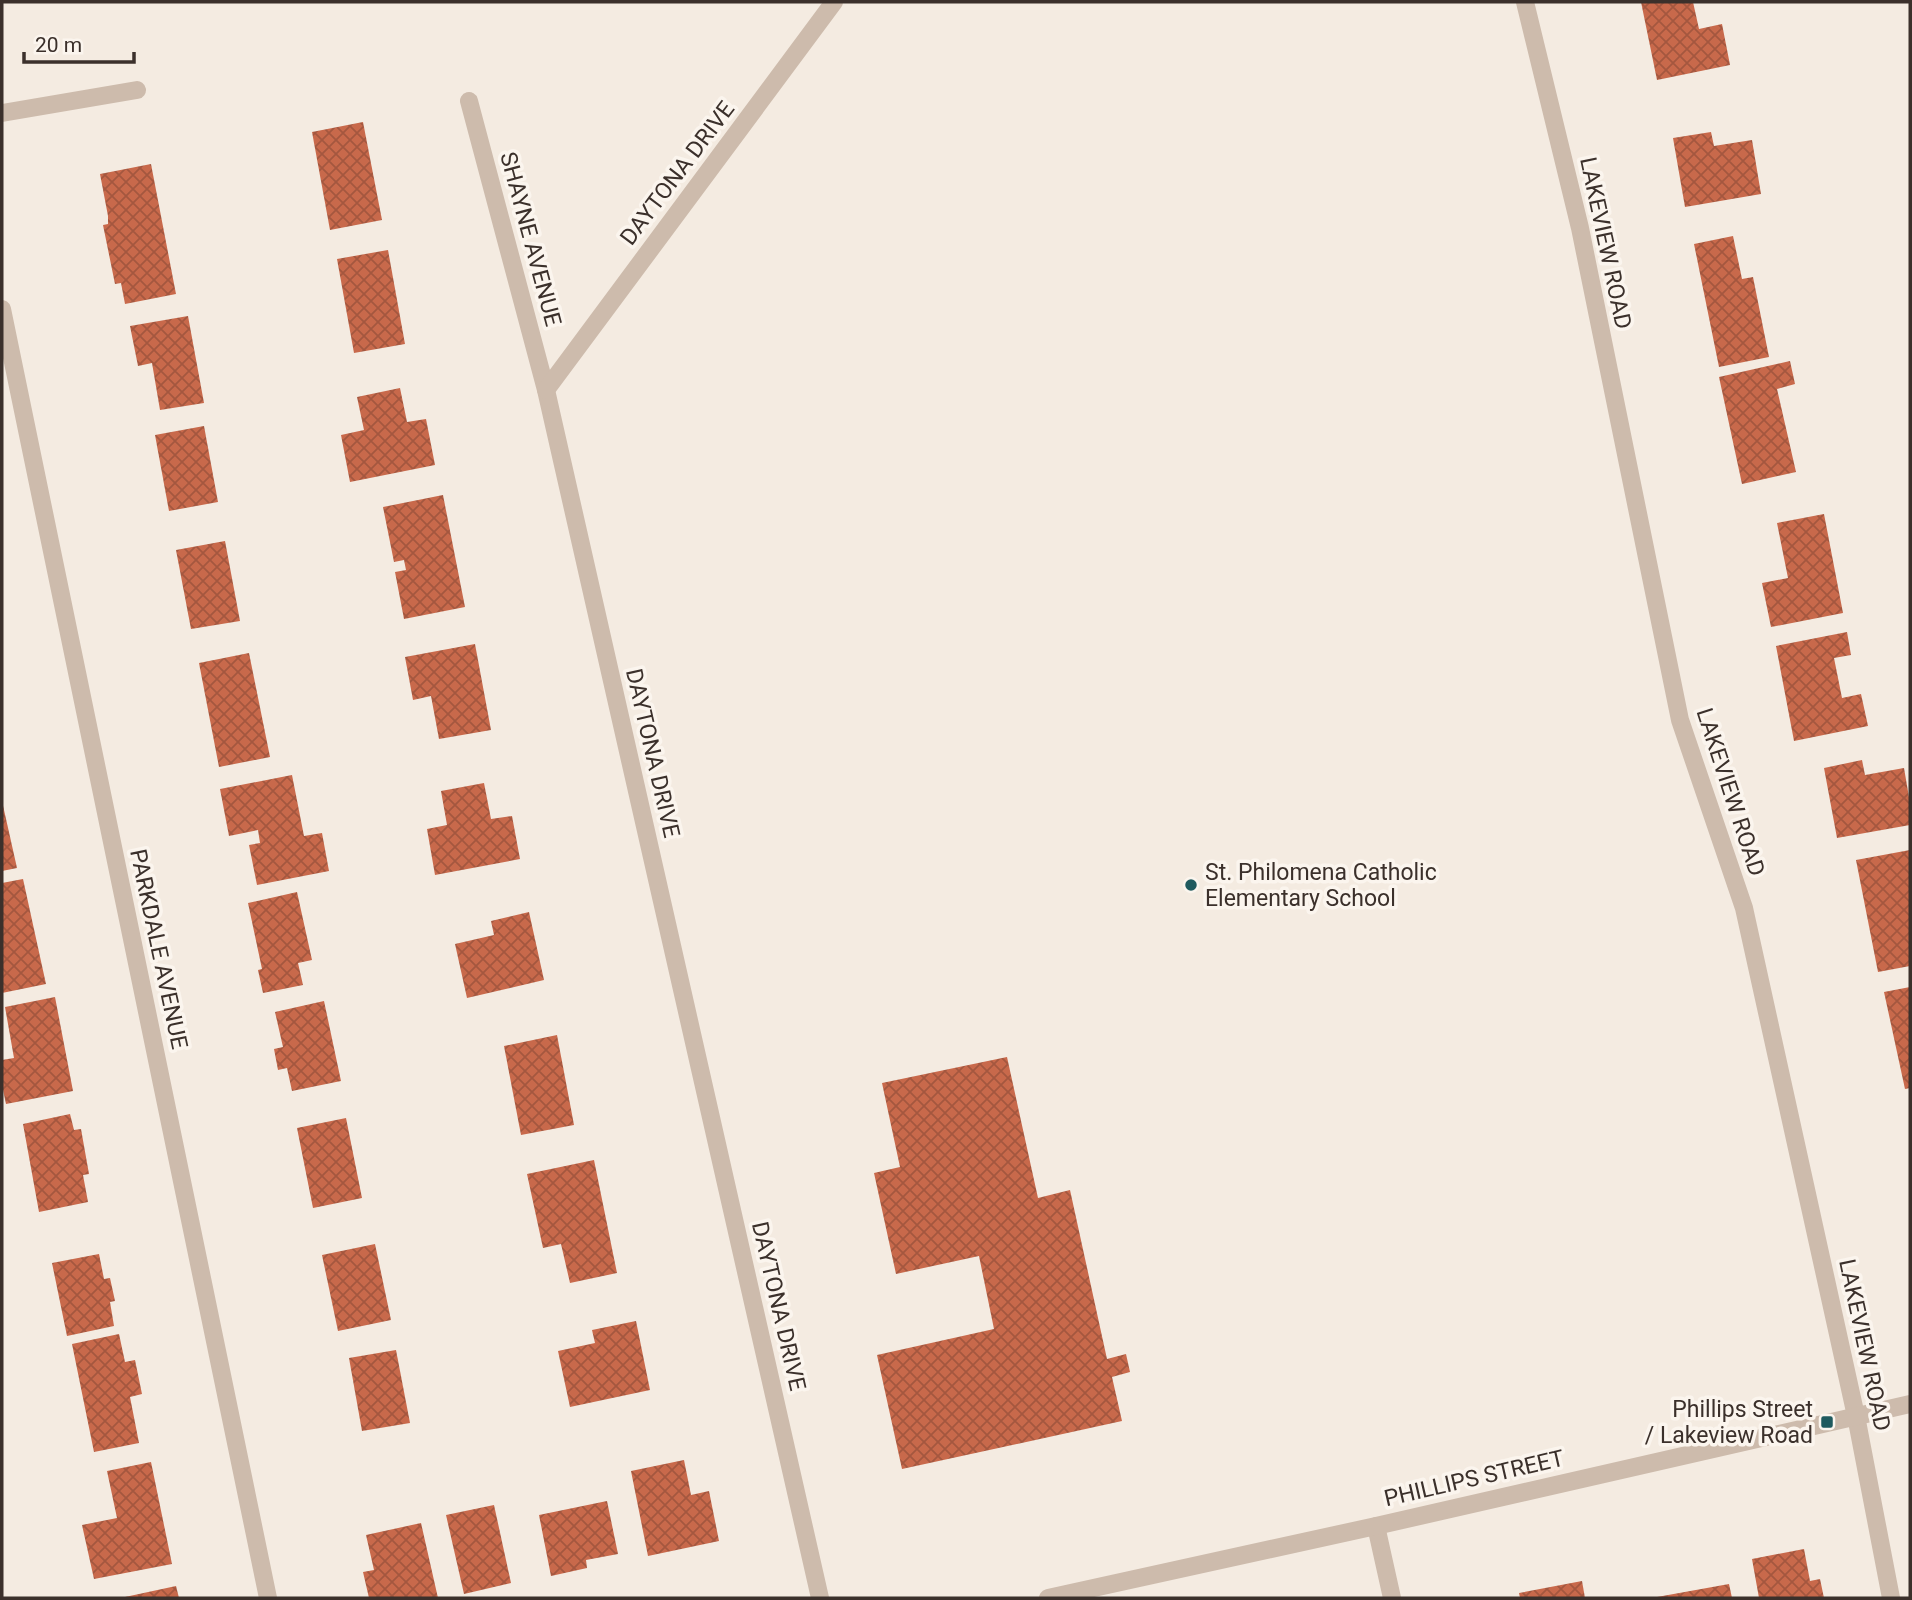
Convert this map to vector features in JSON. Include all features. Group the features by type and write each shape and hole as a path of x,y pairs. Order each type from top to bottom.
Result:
{"street":[{"name":"DAYTONA DRIVE","path":"821,1598 546,390 834,2"},
{"name":"LAKEVIEW ROAD","path":"1525,2 1580,228 1680,720 1744,908 1856,1416 1891,1598"},
{"path":"2,113 137,90"},
{"name":"SHAYNE AVENUE","path":"468,101 546,390"},
{"name":"PARKDALE AVENUE","path":"2,309 268,1598"},
{"name":"PHILLIPS STREET","path":"1048,1598 1910,1404"},
{"path":"1376,1526 1392,1598"}],"building":[{"path":"1641,2 1693,2 1699,29 1722,24 1730,65 1657,80"},
{"path":"363,122 382,220 330,230 312,132"},
{"path":"1711,132 1714,146 1752,140 1761,194 1685,207 1673,138"},
{"path":"151,164 176,294 125,304 121,283 115,284 103,225 108,224 108,216 100,174"},
{"path":"1733,236 1742,279 1753,277 1769,357 1719,367 1694,244"},
{"path":"388,250 405,344 354,353 337,259"},
{"path":"188,316 204,403 160,410 152,363 138,366 130,326"},
{"path":"1790,361 1795,384 1777,389 1796,472 1742,484 1719,377"},
{"path":"400,388 407,422 426,419 435,465 350,482 341,435 364,430 357,397"},
{"path":"204,426 218,502 169,511 155,435"},
{"path":"443,495 465,607 404,619 395,572 406,570 404,560 394,562 383,507"},
{"path":"1824,514 1843,613 1771,627 1762,583 1788,578 1777,523"},
{"path":"225,541 240,621 191,629 176,550"},
{"path":"1847,632 1851,655 1834,658 1842,698 1861,694 1868,726 1794,741 1776,646"},
{"path":"475,644 491,730 439,739 431,696 413,700 405,657"},
{"path":"249,653 270,757 219,767 199,663"},
{"path":"1862,760 1865,775 1904,768 1910,803 1910,825 1837,838 1824,768"},
{"path":"292,775 304,836 322,833 329,871 257,885 249,845 260,843 258,830 229,836 220,789"},
{"path":"484,783 491,819 512,816 520,859 435,875 427,829 447,825 441,791"},
{"path":"2,801 17,868 2,871"},
{"path":"1910,850 1910,966 1878,972 1856,860"},
{"path":"23,879 46,984 2,993 2,883"},
{"path":"297,892 312,960 298,963 303,985 263,993 258,970 262,969 248,903"},
{"path":"529,912 544,980 467,998 455,944 494,935 491,921"},
{"path":"1910,987 1910,1088 1905,1089 1884,992"},
{"path":"55,997 73,1091 6,1104 2,1085 2,1060 14,1058 5,1007"},
{"path":"324,1001 341,1081 292,1091 287,1068 278,1070 274,1049 283,1047 275,1012"},
{"path":"557,1035 574,1125 521,1135 504,1046"},
{"path":"1007,1057 1038,1198 1070,1190 1107,1359 1126,1354 1130,1372 1112,1377 1122,1421 902,1469 877,1355 994,1329 979,1256 896,1274 874,1173 900,1167 882,1083"},
{"path":"70,1114 74,1130 81,1129 89,1174 83,1175 88,1202 39,1212 23,1124"},
{"path":"346,1118 362,1198 313,1208 297,1128"},
{"path":"594,1160 617,1273 570,1283 561,1244 543,1248 527,1174"},
{"path":"375,1244 391,1320 338,1331 322,1255"},
{"path":"99,1254 104,1279 110,1278 115,1301 110,1302 114,1326 67,1336 52,1263"},
{"path":"636,1321 650,1390 570,1407 558,1351 595,1343 592,1330"},
{"path":"119,1334 125,1362 135,1360 142,1394 130,1397 139,1443 94,1452 72,1344"},
{"path":"396,1350 410,1423 362,1431 349,1358"},
{"path":"684,1460 691,1495 709,1491 719,1541 648,1556 631,1471"},
{"path":"151,1462 172,1564 94,1579 82,1525 117,1518 107,1471"},
{"path":"607,1501 618,1554 586,1560 587,1568 551,1576 539,1515"},
{"path":"494,1505 511,1583 464,1594 446,1515"},
{"path":"421,1523 438,1598 369,1598 363,1572 374,1570 366,1535"},
{"path":"1804,1549 1810,1581 1820,1579 1824,1598 1759,1598 1752,1559"},
{"path":"1582,1581 1585,1598 1520,1598 1519,1593"},
{"path":"1729,1584 1732,1598 1657,1598 1657,1597"},
{"path":"176,1586 179,1598 125,1598 125,1597"}],"place":[{"name":"St. Philomena Catholic Elementary School","path":"1191,885"},
{"name":"Phillips Street / Lakeview Road","path":"1827,1422"}]}
